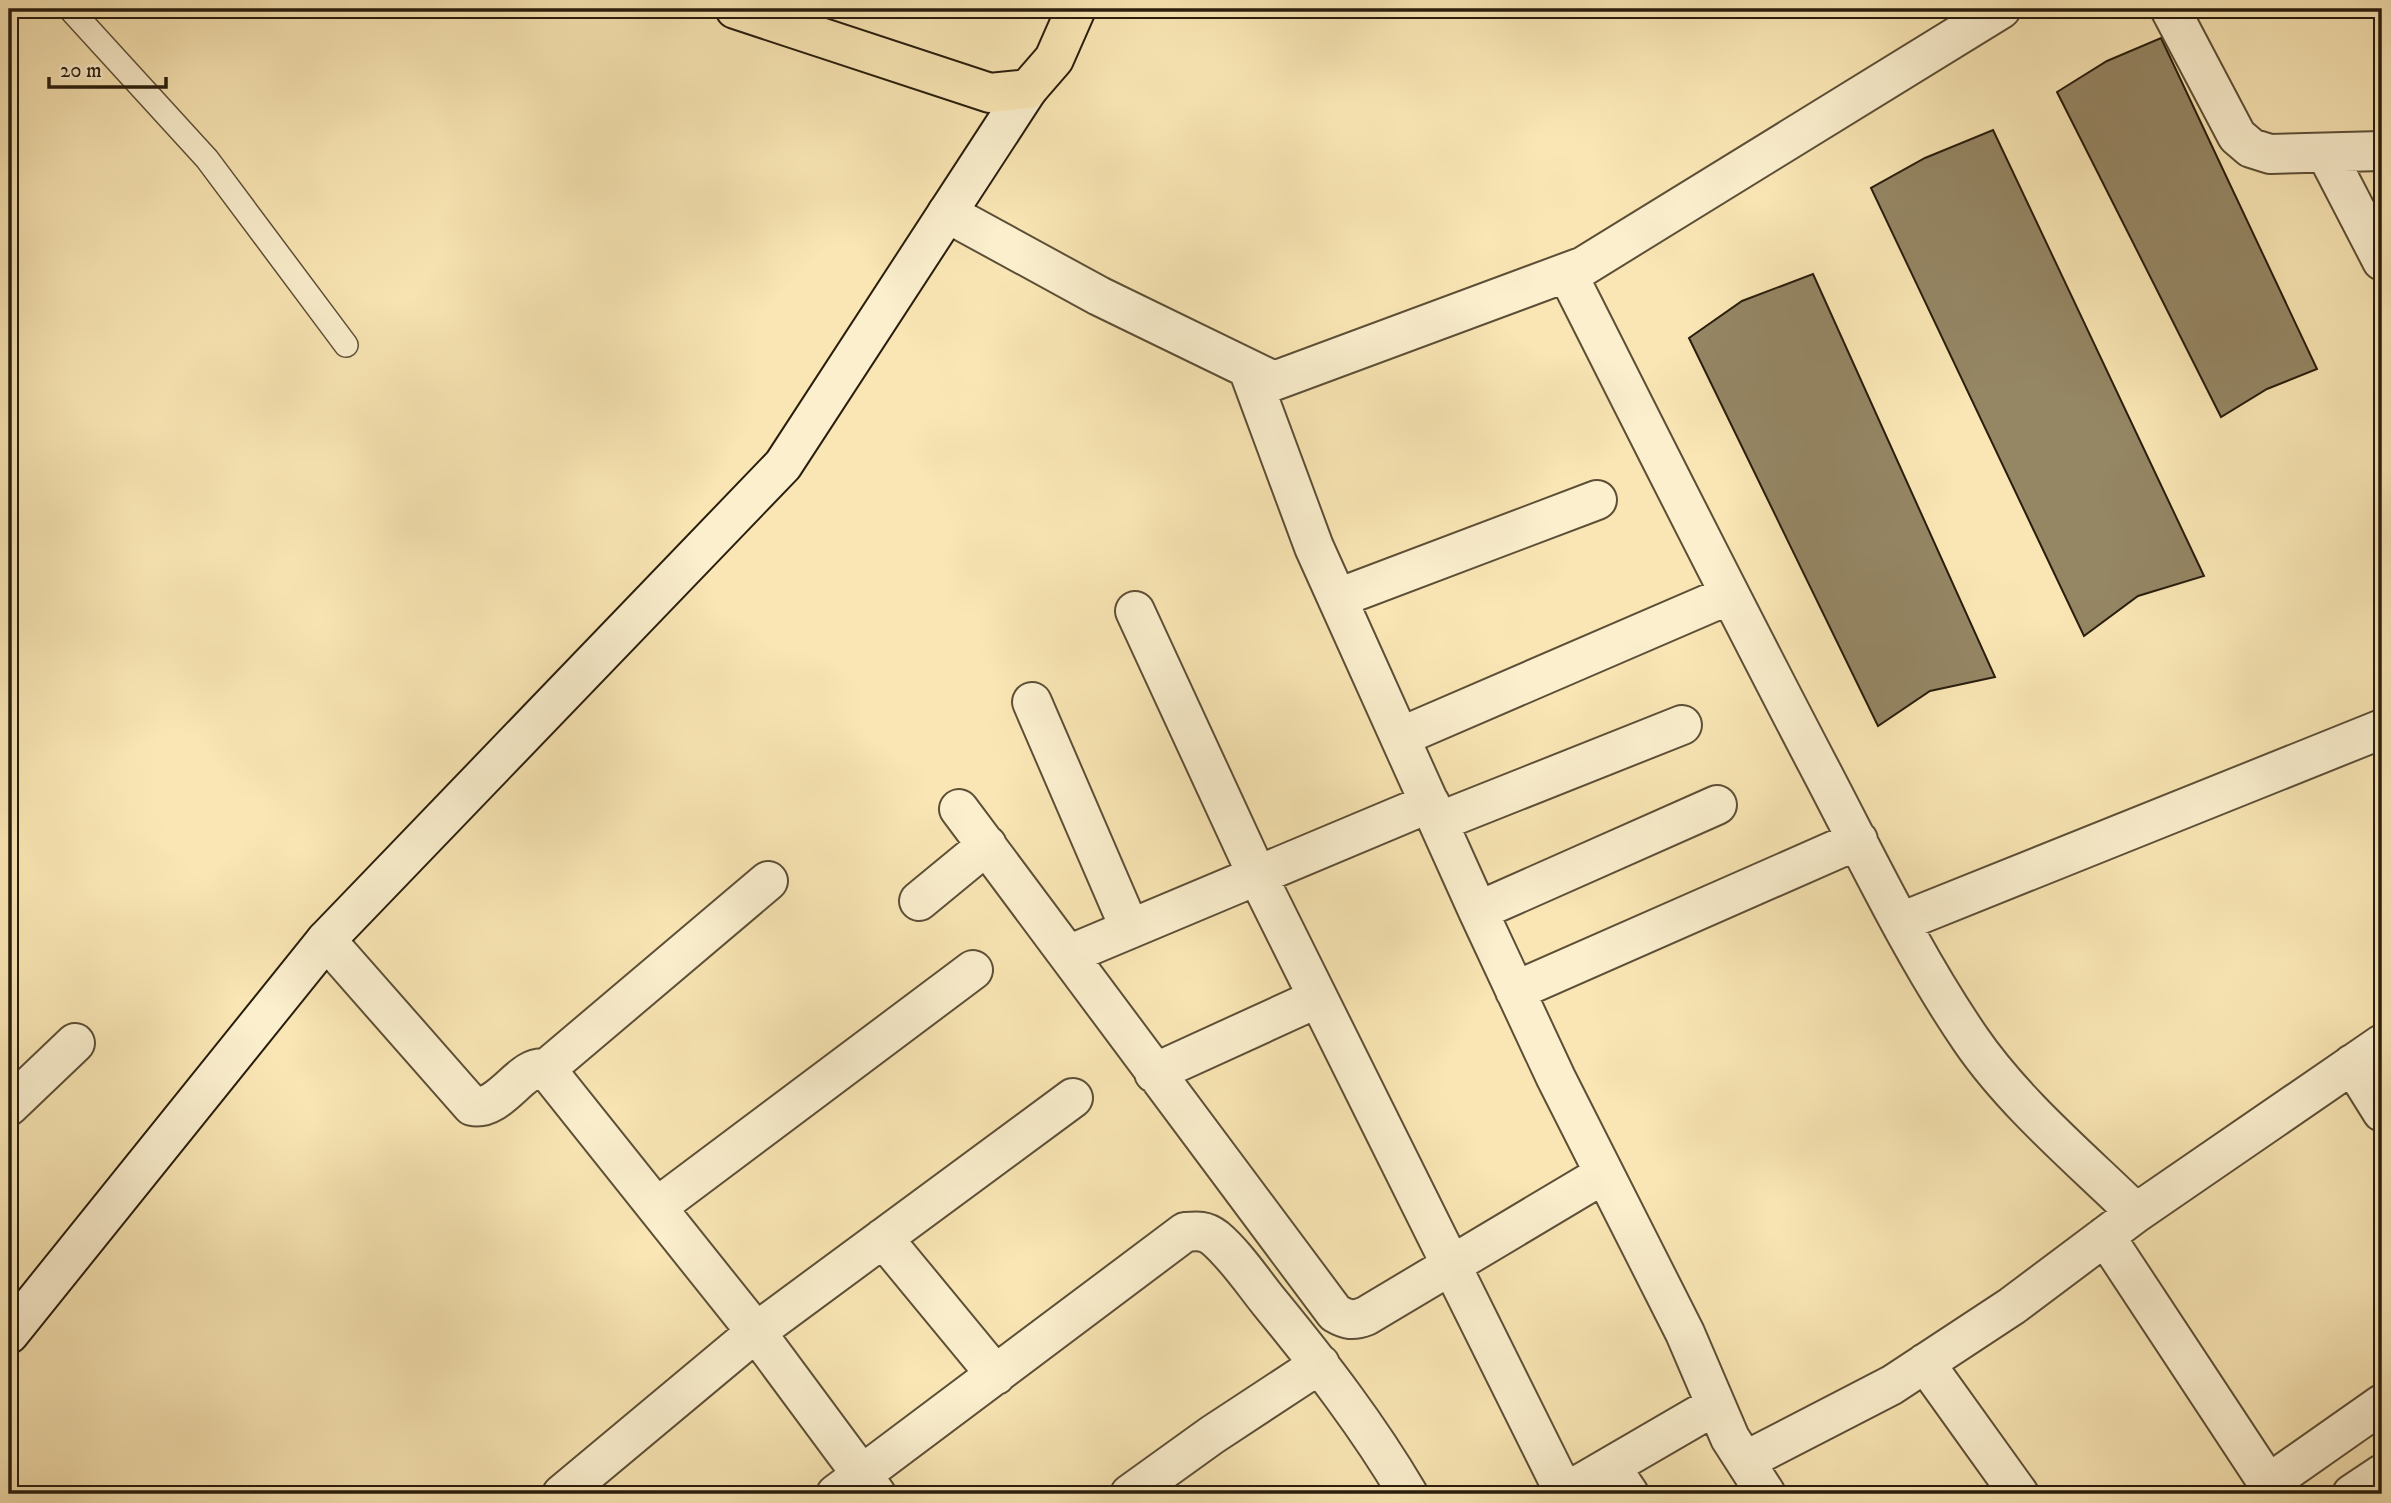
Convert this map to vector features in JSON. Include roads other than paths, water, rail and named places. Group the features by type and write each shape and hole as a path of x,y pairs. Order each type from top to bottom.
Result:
{"highway":[{"path":"735,9 990,93 1028,89 1054,59 1076,9"}],"street":[{"path":"947,213 1099,296 1274,381 1584,267 2001,9"},
{"path":"2170,9 2237,136 2251,148 2270,154 2382,151"},
{"path":"12,1324 326,940 783,465 1028,89"},
{"path":"2326,153 2382,261"},
{"path":"1567,273 1730,595 1901,922 1972,1041 2011,1090 2136,1213"},
{"path":"1248,369 1314,547 1478,911 1604,1174 1685,1333 1730,1438 1766,1494"},
{"path":"1338,598 1597,500"},
{"path":"1400,737 1730,595"},
{"path":"1135,611 1257,875 1564,1494 1620,1480 1716,1405"},
{"path":"1032,702 1130,929"},
{"path":"1068,955 1257,875 1682,725"},
{"path":"1901,922 2382,729"},
{"path":"1478,911 1717,805"},
{"path":"959,809 1154,1073 1306,1249 1335,1312 1345,1319 1354,1320 1366,1316 1604,1174"},
{"path":"1515,991 1858,840"},
{"path":"919,901 987,845"},
{"path":"326,940 472,1106 488,1106 535,1069 546,1069 768,881"},
{"path":"657,1208 973,970"},
{"path":"1154,1073 1318,998"},
{"path":"9,1106 75,1043"},
{"path":"1745,1461 1892,1385 2012,1307 2136,1213 2367,1054 2382,1112"},
{"path":"546,1069 757,1332 858,1488 996,1375 1185,1233 1201,1230 1214,1237 1230,1254 1320,1364 1408,1494"},
{"path":"562,1494 757,1332 1073,1098"},
{"path":"2105,1236 2272,1489 2382,1404"},
{"path":"883,1238 996,1375"},
{"path":"1925,1363 2020,1494"},
{"path":"1130,1494 1212,1435 1320,1364"},
{"path":"2352,1494 2382,1474"}],"lane":[{"path":"70,9 207,159 346,345"}]}
